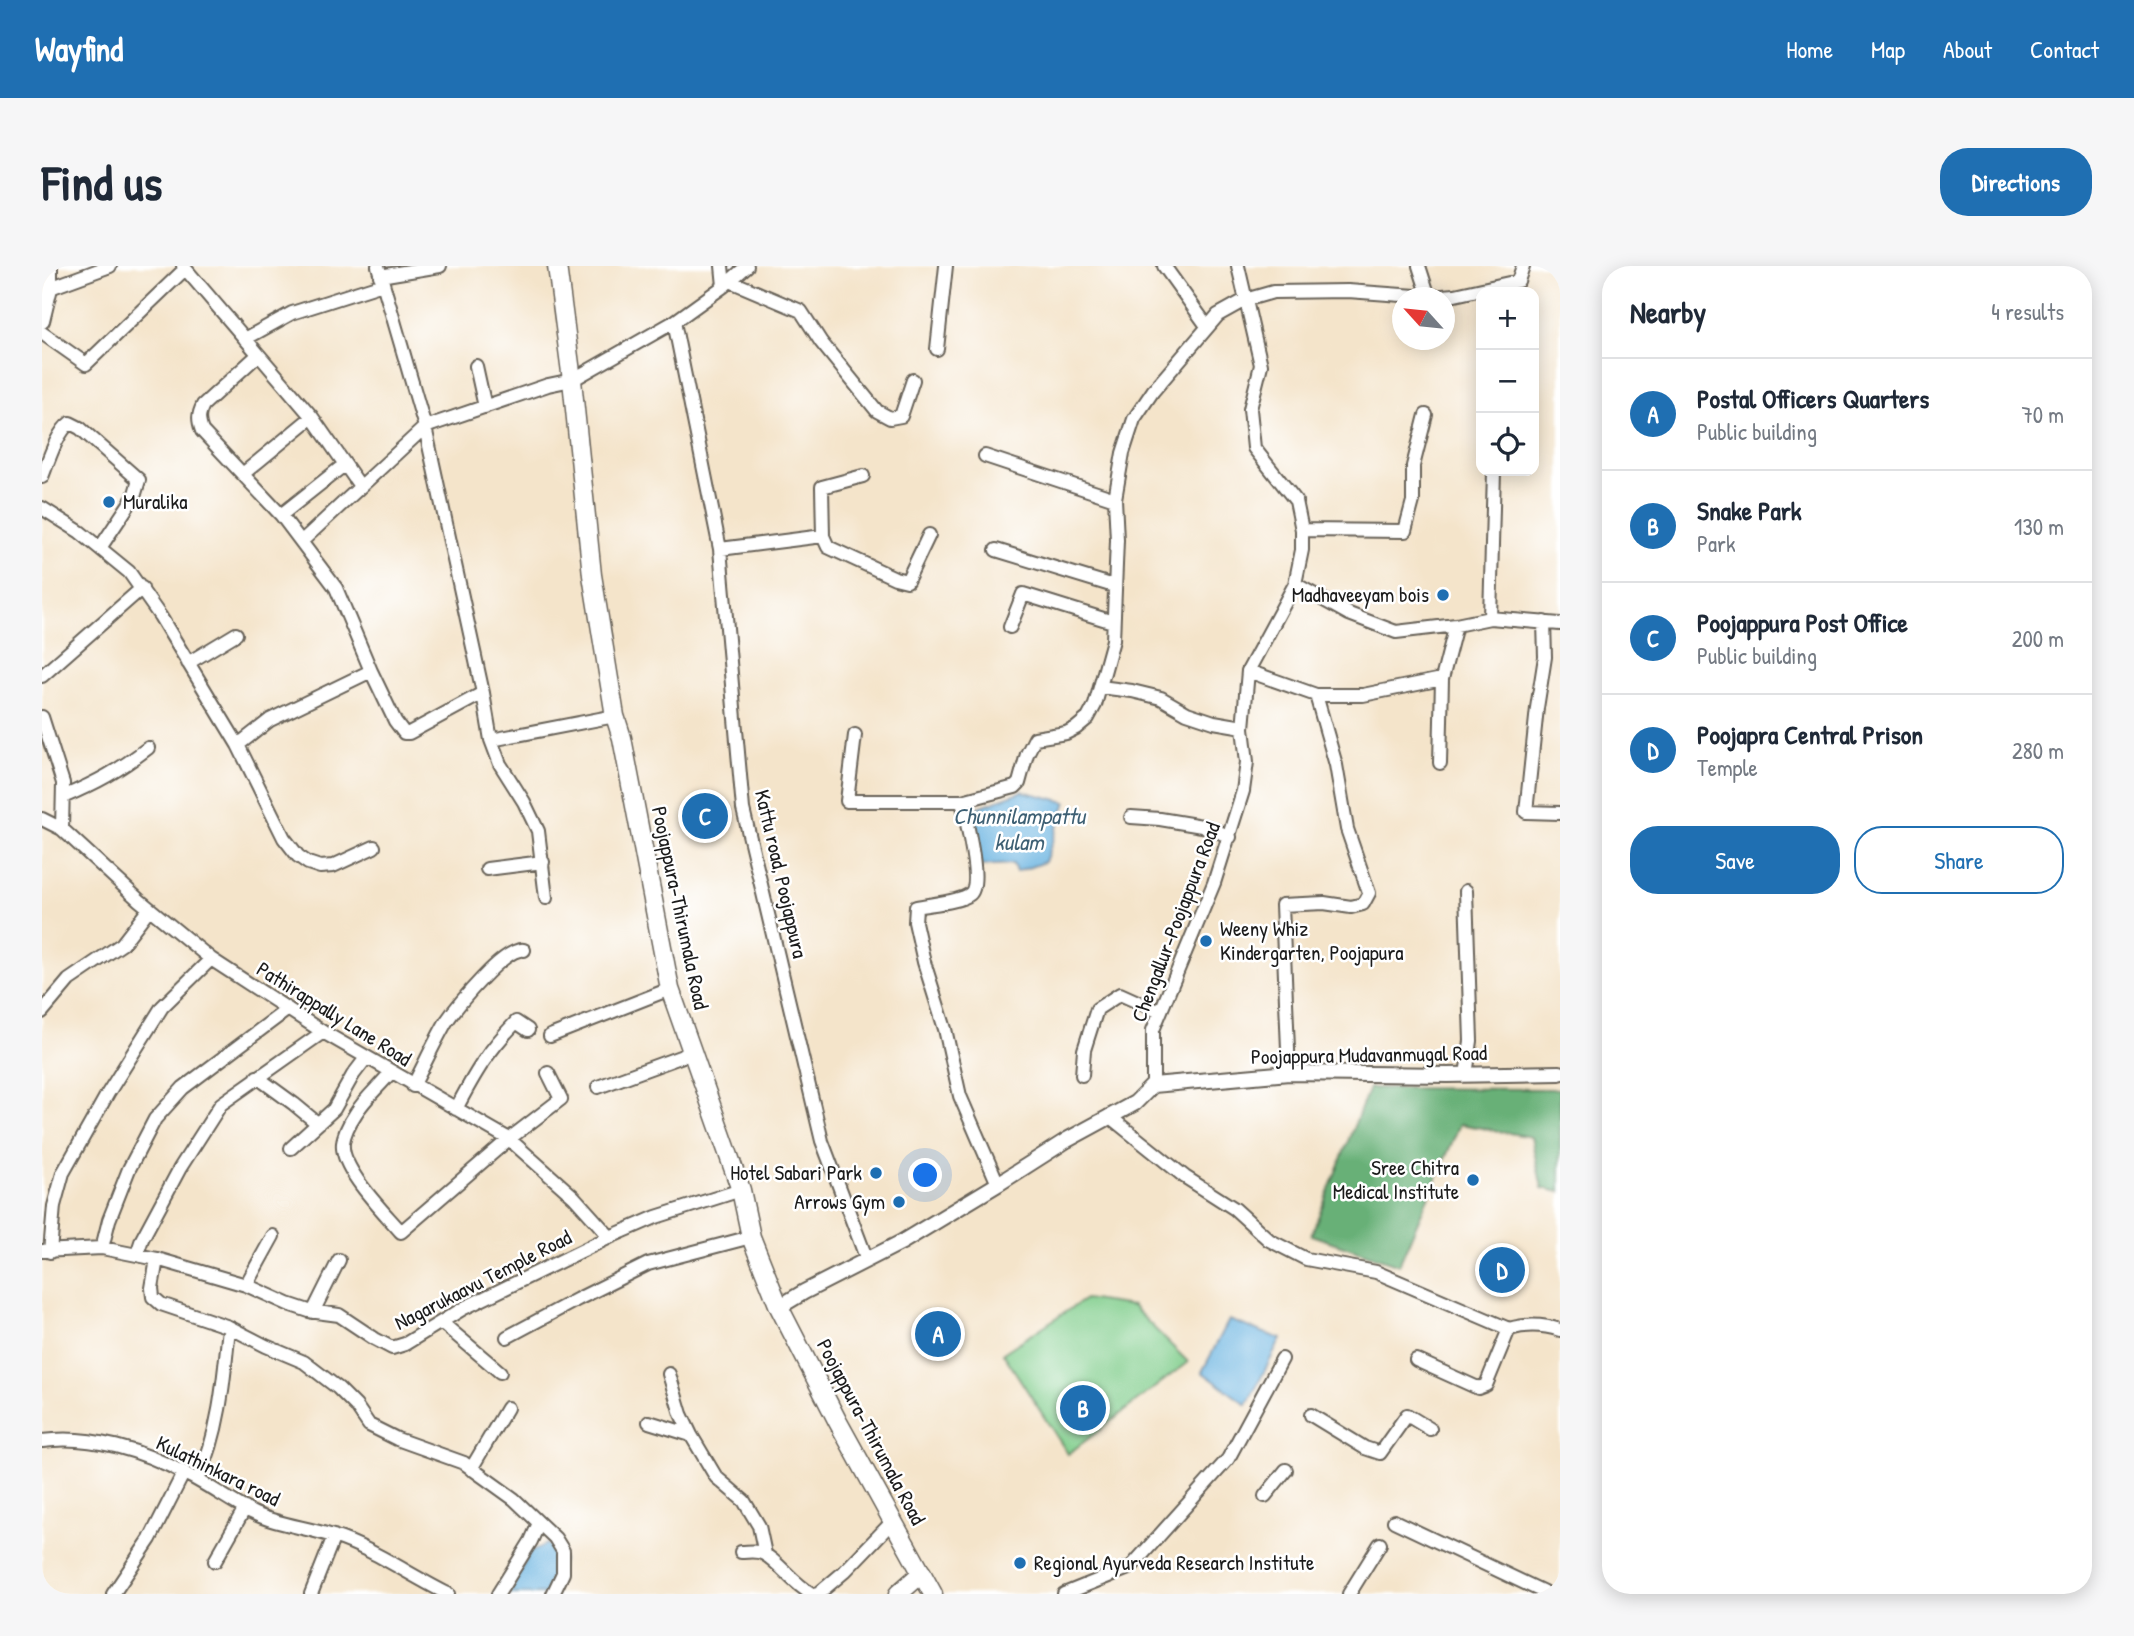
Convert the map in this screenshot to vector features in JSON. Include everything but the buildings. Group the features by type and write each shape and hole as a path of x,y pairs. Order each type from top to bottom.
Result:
{"main road":[{"name":"Poojappura-Thirumala Road","path":"557,266 592,575 615,716 622,738 670,989 741,1191 751,1237 779,1307 838,1422 933,1594"},
{"path":"898,1594 922,1573"}],"street":[{"path":"42,321 50,288 50,266"},
{"path":"50,288 110,266"},
{"path":"245,339 292,313 381,275 440,266"},
{"path":"722,266 727,283"},
{"path":"302,541 425,427 548,385 572,380 674,322 747,266"},
{"path":"937,349 946,266"},
{"path":"1164,266 1207,326"},
{"name":"Chengallur-Poojappura Road","path":"1153,1086 1153,1030 1214,883 1243,791 1247,762 1243,727 1248,671 1295,584 1302,550 1302,530 1296,502 1254,448 1250,409 1261,365 1237,266"},
{"path":"1419,266 1426,287"},
{"path":"1455,295 1518,281 1523,266"},
{"path":"42,333 86,364 184,267 312,417 360,486"},
{"path":"381,275 425,427 491,740 500,764 524,802 538,831 546,898"},
{"path":"727,283 802,311 821,342 877,411 890,418 901,416 913,380"},
{"path":"855,735 847,801 962,801 1015,787 1019,783 1027,754 1035,738 1066,733 1088,719 1095,705 1113,640 1117,540 1115,499 1123,453 1134,419 1153,391 1217,315 1245,300 1273,292 1392,295"},
{"name":"Kattu road, Poojappura","path":"674,322 720,549 743,809 822,1140 867,1260"},
{"path":"258,355 203,405 198,421 202,431 282,514 336,588 395,721 404,733 410,733 483,693"},
{"path":"476,366 485,407"},
{"path":"1302,530 1405,531 1413,501 1413,467 1426,415"},
{"path":"244,473 312,417"},
{"path":"42,477 61,433 69,423 80,428 139,480 134,496 100,548"},
{"path":"985,456 1115,499"},
{"path":"282,514 344,465"},
{"path":"863,476 822,487 823,536 828,547 907,581 929,535"},
{"path":"1490,618 1494,476"},
{"path":"42,508 80,532 129,572 142,588 238,745 284,838 298,856 320,867 334,866 374,847"},
{"path":"720,549 823,536"},
{"path":"996,550 1114,586"},
{"path":"1295,584 1349,614 1396,632 1490,618 1560,624"},
{"path":"42,676 142,588"},
{"path":"1010,627 1023,594 1113,622"},
{"path":"1545,622 1545,657 1525,812 1560,813"},
{"path":"1440,763 1442,679 1456,625"},
{"path":"188,663 236,634"},
{"path":"238,745 270,720 371,671"},
{"path":"1248,671 1316,695 1363,695 1442,679"},
{"path":"1100,687 1161,698 1214,722 1243,727"},
{"path":"1289,1073 1282,905 1324,904 1351,907 1363,904 1369,892 1347,829 1336,765 1316,695"},
{"path":"491,740 615,716"},
{"path":"42,717 63,783 62,829"},
{"path":"63,797 103,780 148,748"},
{"path":"962,801 975,868 974,891 959,898 916,907 915,922 924,962 945,1029 960,1096 998,1184"},
{"path":"1131,817 1208,827 1230,837"},
{"name":"Pathirappally Lane Road","path":"42,819 62,829 149,909 211,959 366,1058 509,1139 574,1197 610,1237"},
{"path":"487,869 543,862"},
{"path":"1466,891 1471,1041 1466,1075"},
{"path":"42,1012 69,980 122,944 149,909"},
{"path":"413,1086 447,1021 457,1008 508,953 517,948 524,950"},
{"path":"46,1251 62,1173 162,1007 211,959"},
{"path":"550,1037 670,989"},
{"path":"1082,1075 1084,1051 1097,1009 1120,994 1160,1012"},
{"path":"102,1248 109,1220 129,1169 155,1119 183,1088 288,1009"},
{"path":"456,1109 477,1068 495,1044 516,1022 528,1030"},
{"path":"137,1254 142,1239 174,1179 221,1104 323,1032"},
{"path":"598,1087 691,1053"},
{"path":"291,1148 334,1108 366,1058"},
{"path":"391,1072 357,1111 343,1145 354,1173 401,1232 509,1139 561,1099 548,1073"},
{"name":"Poojappura Mudavanmugal Road","path":"1153,1086 1289,1073 1560,1073"},
{"path":"257,1077 317,1123"},
{"path":"779,1307 902,1242 1066,1140 1135,1103 1153,1086"},
{"path":"1109,1116 1185,1177 1235,1209 1269,1240 1306,1259 1376,1272 1508,1329 1522,1325 1546,1325 1560,1329"},
{"name":"Nagarukaavu Temple Road","path":"46,1251 102,1248 157,1259 246,1285 313,1312 340,1315 392,1348 405,1344 464,1308 610,1237 656,1217 741,1191"},
{"path":"246,1285 273,1236"},
{"path":"507,1337 648,1264 751,1237"},
{"path":"157,1259 152,1288 153,1297 161,1304 229,1327 304,1362 318,1371 356,1406 369,1425 397,1439 464,1463 514,1499 555,1538 563,1551 563,1573 553,1594"},
{"path":"313,1312 339,1259"},
{"path":"441,1322 500,1372"},
{"path":"198,1480 209,1454 220,1406 229,1327"},
{"path":"1416,1360 1478,1388 1486,1385 1508,1329"},
{"path":"1064,1594 1131,1567 1228,1459 1282,1359"},
{"path":"668,1374 691,1435 716,1477 744,1501 758,1526 765,1554"},
{"path":"471,1469 507,1408"},
{"path":"1311,1415 1365,1448 1380,1453 1407,1415 1430,1429"},
{"path":"649,1422 691,1435"},
{"name":"Kulathinkara road","path":"42,1441 72,1438 139,1454 184,1472 245,1508 290,1526 334,1536 366,1551 421,1588 448,1594"},
{"path":"1265,1496 1286,1470"},
{"path":"113,1594 150,1539 184,1472"},
{"path":"215,1561 245,1508"},
{"path":"818,1594 844,1572 893,1521"},
{"path":"1394,1521 1548,1594"},
{"path":"498,1594 539,1523"},
{"path":"311,1594 334,1536"},
{"path":"1349,1594 1380,1544"},
{"path":"741,1552 765,1554 811,1594"}],"green space":[{"path":"1369,1088 1560,1089 1560,1192 1542,1188 1531,1137 1460,1124 1399,1265 1311,1235"},
{"path":"1085,1299 1132,1306 1188,1362 1068,1454 1003,1353"}],"water":[{"name":"Chunnilampattu kulam","path":"1022,791 1066,802 1045,862 1016,872 1013,864 979,866 971,810"},
{"path":"1229,1320 1281,1339 1247,1405 1202,1372"},
{"path":"546,1544 552,1546 563,1560 550,1594 510,1594 529,1553"}],"place":[{"name":"Muralika","path":"109,502"},
{"name":"Madhaveeyam bois","path":"1443,595"},
{"name":"Poojappura Post Office","path":"705,816"},
{"name":"Weeny Whiz Kindergarten, Poojapura","path":"1206,941"},
{"name":"Hotel Sabari Park","path":"876,1173"},
{"name":"Sree Chitra Medical Institute","path":"1473,1180"},
{"name":"Arrows Gym","path":"899,1202"},
{"name":"Poojapra Central Prison","path":"1502,1270"},
{"name":"Postal Officers Quarters","path":"938,1334"},
{"name":"Snake Park","path":"1083,1408"},
{"name":"Regional Ayurveda Research Institute","path":"1020,1563"}]}
